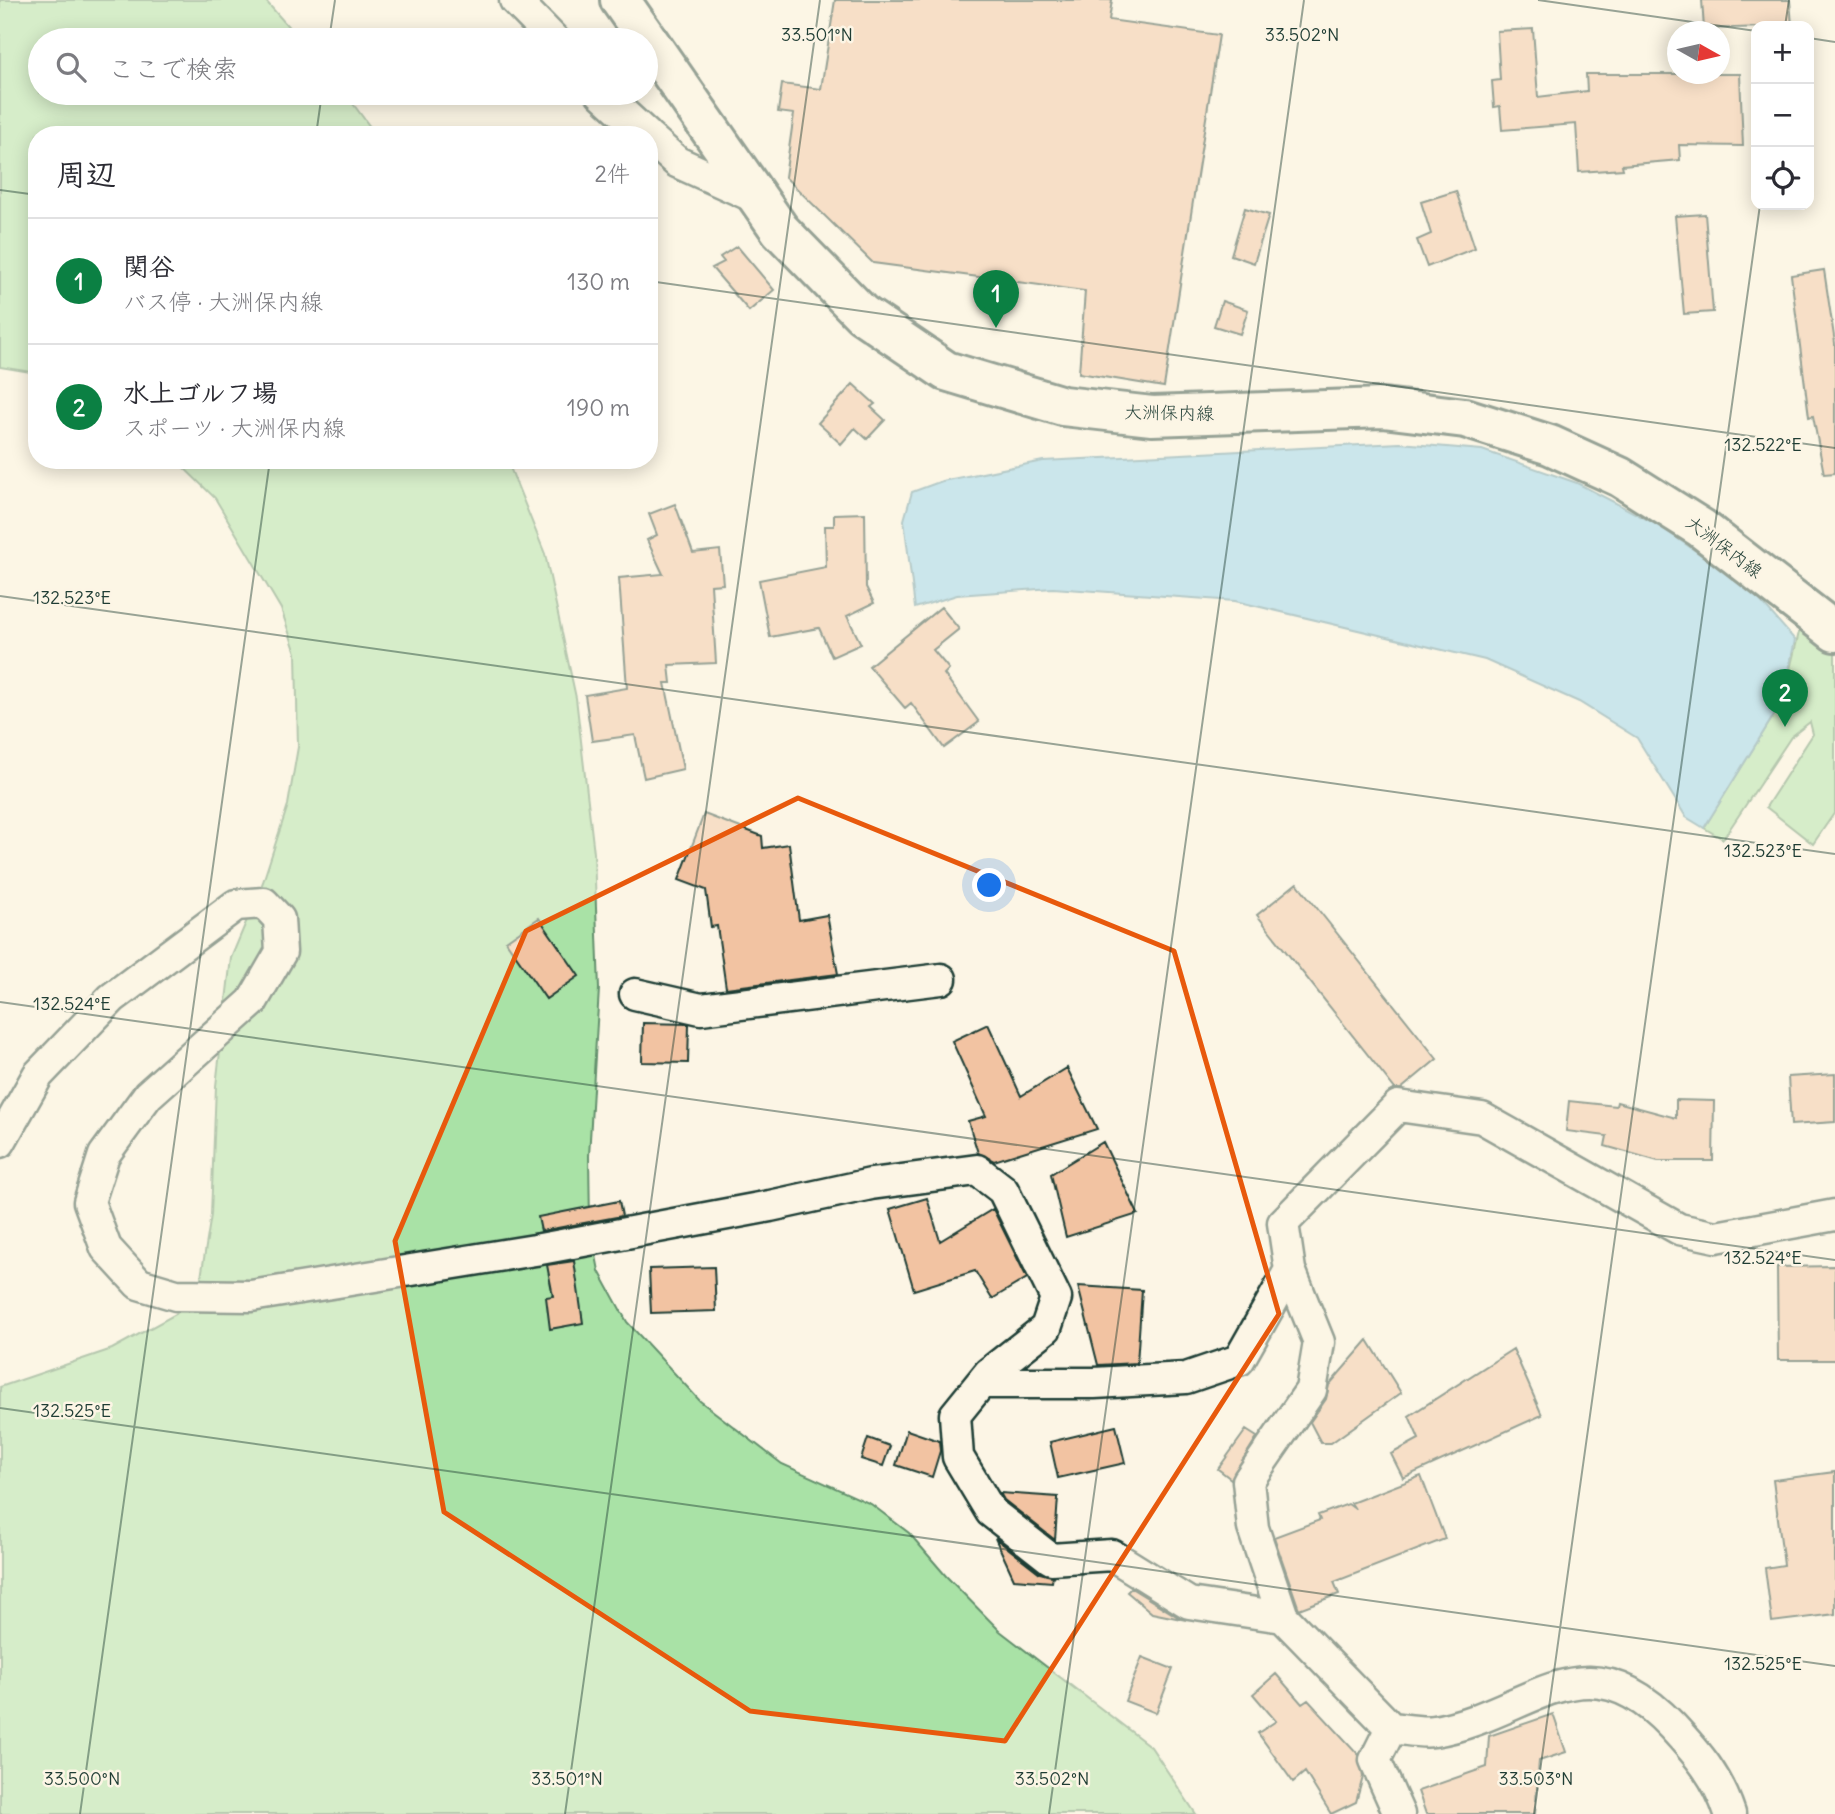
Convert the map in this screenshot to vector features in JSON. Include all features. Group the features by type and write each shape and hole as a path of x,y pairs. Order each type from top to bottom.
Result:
{"main road":[{"name":"大洲保内線","path":"620,0 640,28"},
{"name":"大洲保内線","path":"658,54 780,230 862,314 946,372 1063,406 1152,416 1382,408 1465,418 1550,444 1620,477 1701,528 1835,632"}],"street":[{"path":"515,0 542,28"},
{"path":"614,105 637,126"},
{"path":"658,145 677,162 759,199"},
{"path":"0,1142 38,1075 112,998 236,905 264,903 279,919 281,952 252,1002 148,1095 104,1156 89,1202 106,1248 139,1284 176,1295 251,1296 535,1250 770,1206 871,1184 976,1170 1003,1190 1056,1298 1046,1328 989,1373 955,1415 958,1457 991,1512 1051,1559 1112,1555 1189,1603 1283,1617"},
{"path":"635,994 701,1009 941,979"},
{"path":"1730,1814 1721,1788 1706,1762 1655,1707 1626,1688 1585,1680 1555,1686 1491,1713 1432,1731 1391,1728 1283,1617 1253,1528 1248,1481 1311,1390 1319,1342 1290,1270 1283,1223 1398,1106 1482,1118 1679,1229 1716,1237 1835,1215"},
{"path":"981,1383 1094,1383 1186,1378 1239,1360 1290,1270"},
{"path":"1391,1728 1375,1760 1399,1814"}],"highlighted area":[{"path":"798,798 1174,951 1279,1314 1005,1741 750,1711 444,1512 395,1241 526,931"}],"green space":[{"path":"0,0 265,0 290,28 28,28 28,105 354,105 369,126 28,126 28,372 0,367"},
{"path":"185,469 511,469 545,554 576,698 594,853 599,989 589,1156 590,1225 599,1271 627,1322 700,1401 782,1464 871,1504 909,1533 946,1576 1000,1631 1151,1747 1196,1814 0,1814 0,1387 112,1349 176,1314 199,1290 211,1215 216,1086 231,958 263,882 288,805 298,747 296,653 281,609 215,498"},
{"path":"1802,620 1835,647 1835,812 1813,844 1766,807 1813,734 1810,722 1791,737 1723,839 1704,828 1782,702"}],"water":[{"path":"1400,443 1482,450 1577,483 1658,525 1749,588 1795,640 1782,702 1704,828 1686,817 1637,738 1579,702 1485,660 1235,601 1053,588 957,595 915,608 904,520 912,492 942,481 1043,461"}],"building":[{"path":"835,0 1112,0 1109,20 1219,35 1164,387 1079,373 1085,291 873,263 785,177 794,114 778,112 782,84 821,89"},
{"path":"1702,0 1790,0 1792,21 1751,21 1751,27 1730,28 1730,21 1703,21"},
{"path":"1533,29 1538,97 1587,91 1586,74 1667,74 1667,84 1730,84 1730,74 1740,74 1743,146 1679,145 1680,160 1622,165 1623,169 1579,172 1576,124 1502,130 1500,106 1494,107 1492,81 1500,80 1497,31"},
{"path":"1456,191 1475,248 1427,267 1417,240 1431,234 1421,202"},
{"path":"1245,208 1269,215 1254,263 1231,255"},
{"path":"1705,214 1713,312 1684,314 1675,216"},
{"path":"737,246 774,290 749,311 712,268 724,262 720,257"},
{"path":"1824,270 1835,343 1835,473 1824,474 1813,416 1809,417 1791,275"},
{"path":"1222,301 1248,310 1240,334 1214,326"},
{"path":"853,384 875,404 871,407 885,420 867,439 855,428 841,444 818,423"},
{"path":"675,504 693,553 720,550 723,584 711,585 716,663 669,665 671,683 665,683 683,769 644,778 635,735 592,741 585,695 627,688 619,578 663,574 647,540 657,535 649,514"},
{"path":"865,513 866,587 874,603 847,616 861,644 832,657 819,628 770,637 759,580 826,567 825,526 834,526 834,514"},
{"path":"941,607 959,629 933,650 949,669 944,674 979,722 944,748 911,703 905,708 869,666"},
{"path":"704,814 762,836 763,848 789,844 799,920 827,915 838,974 726,988 717,926 711,927 706,890 679,880"},
{"path":"1297,883 1437,1059 1401,1089 1395,1089 1257,915"},
{"path":"539,918 579,976 546,999 506,941"},
{"path":"643,1023 689,1024 688,1063 642,1062"},
{"path":"988,1024 1021,1096 1067,1068 1097,1129 994,1161 978,1153 968,1121 986,1116 952,1041"},
{"path":"1835,1074 1835,1122 1791,1125 1788,1077"},
{"path":"1676,1100 1714,1101 1713,1161 1658,1161 1605,1146 1607,1136 1566,1131 1569,1101 1616,1106 1617,1102 1676,1118"},
{"path":"1103,1142 1138,1214 1066,1237 1051,1174"},
{"path":"927,1198 940,1241 993,1209 1027,1278 992,1299 975,1271 914,1290 890,1209"},
{"path":"619,1201 622,1216 541,1231 538,1217"},
{"path":"574,1261 583,1323 550,1329 546,1297 553,1296 547,1265"},
{"path":"1835,1266 1835,1360 1778,1360 1777,1267"},
{"path":"714,1267 716,1311 651,1313 649,1269"},
{"path":"1078,1286 1142,1290 1137,1363 1098,1365"},
{"path":"1368,1340 1401,1393 1331,1443 1321,1443 1310,1422 1326,1399 1329,1385"},
{"path":"1513,1349 1542,1415 1403,1478 1391,1454 1419,1439 1409,1416"},
{"path":"1116,1426 1125,1463 1058,1478 1050,1442"},
{"path":"907,1430 939,1441 940,1451 932,1477 896,1465"},
{"path":"1246,1430 1257,1437 1231,1479 1218,1469"},
{"path":"868,1438 890,1446 883,1466 861,1459"},
{"path":"1835,1472 1835,1614 1772,1622 1765,1568 1784,1565 1773,1480"},
{"path":"1421,1476 1445,1539 1334,1582 1339,1594 1299,1609 1274,1537 1320,1520 1318,1515 1348,1504 1355,1509 1351,1503"},
{"path":"1000,1493 1058,1497 1055,1540 1004,1500"},
{"path":"995,1538 1040,1573 1053,1576 1052,1582 1014,1579"},
{"path":"1131,1588 1186,1620 1152,1613 1127,1592"},
{"path":"1142,1657 1173,1669 1156,1713 1125,1701"},
{"path":"1276,1674 1302,1704 1308,1700 1359,1755 1363,1777 1356,1802 1331,1814 1305,1772 1293,1782 1258,1733 1276,1721 1253,1694"},
{"path":"1553,1714 1566,1752 1539,1761 1535,1814 1426,1814 1418,1791 1487,1767 1489,1736"}],"place":[{"name":"関谷","path":"996,328"},
{"name":"水上ゴルフ場","path":"1785,727"}]}
